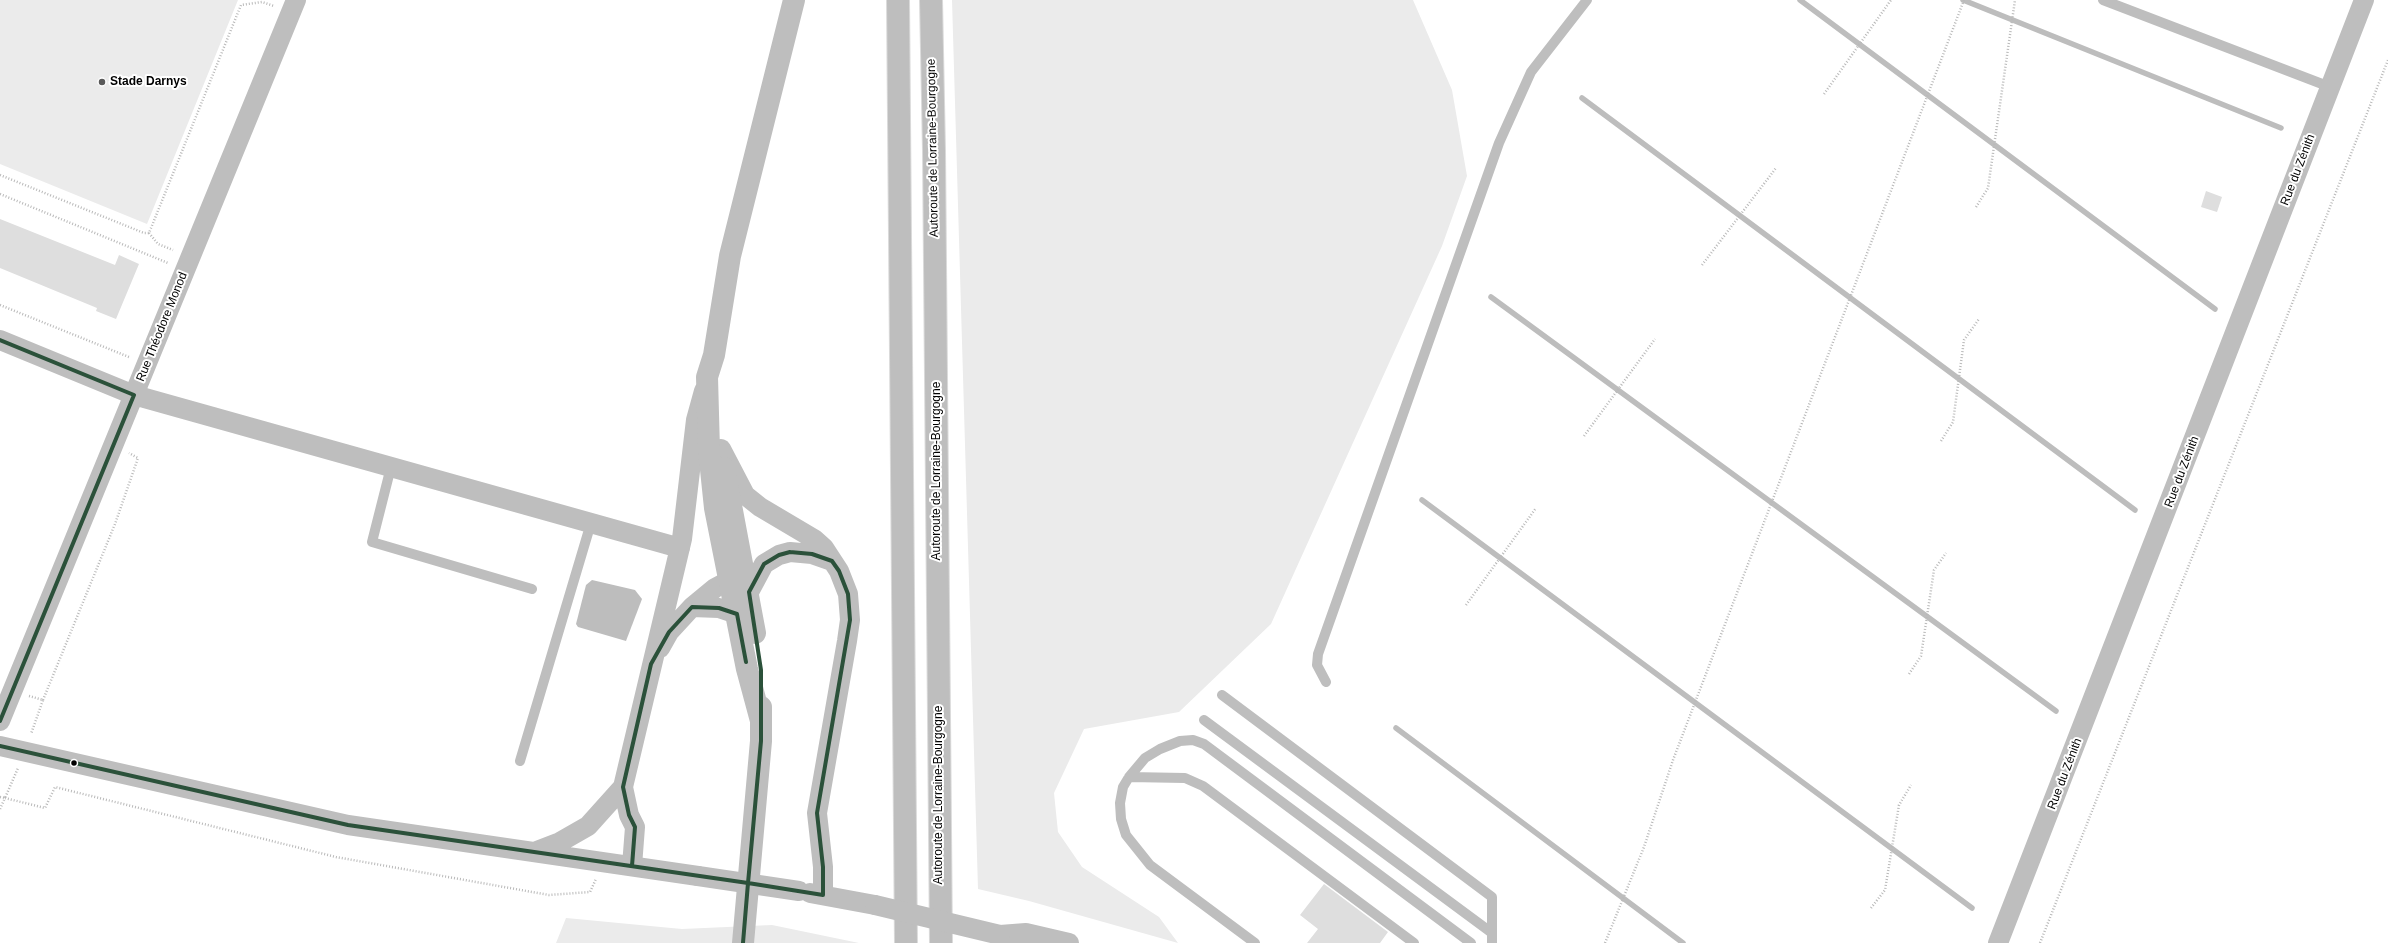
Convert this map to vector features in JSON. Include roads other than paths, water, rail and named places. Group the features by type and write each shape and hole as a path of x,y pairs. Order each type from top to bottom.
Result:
{"main road":[{"path":"744,943 761,722 761,670 749,592 737,574 715,508 709,450 707,377 714,355 730,256 794,0"},
{"path":"898,0 906,943"},
{"name":"Autoroute de Lorraine-Bourgogne","path":"931,0 934,159 941,943"},
{"path":"714,355 720,449 737,574 737,614 761,722"}],"street":[{"name":"Rue Théodore Monod","path":"0,721 296,0"},
{"name":"Rue du Zénith","path":"1998,943 2364,0"},
{"path":"0,340 134,396 680,548"},
{"path":"632,866 635,827 629,815 623,787 651,664 680,548 696,420 707,377"},
{"path":"720,449 745,495 760,507 814,539 824,548 845,583 848,594 850,620 818,813 823,867 823,895"},
{"path":"749,592 764,564 779,555 790,552 812,554 832,561"},
{"path":"651,664 669,632 692,606 715,588 737,574"},
{"path":"692,606 719,608 737,614"},
{"path":"0,746 348,824 823,895 875,905 1005,939 1026,933 1069,943"},
{"path":"534,852 560,842 588,826 623,787"}],"lane":[{"path":"1326,682 1317,666 1318,654 1500,143 1531,72 1587,0"},
{"path":"2103,0 2330,87"},
{"path":"391,467 372,542 532,590"},
{"path":"520,761 591,523"},
{"path":"1222,695 1492,897 1492,938"},
{"path":"1204,720 1492,938"},
{"path":"1255,943 1167,879 1136,851 1126,835 1121,819 1120,803 1123,788 1129,776 1145,758 1160,749 1180,741 1192,740 1204,744 1471,943"},
{"path":"1129,776 1184,778 1203,786 1414,943"}],"waterway":[{"path":"1800,0 2215,309"},
{"path":"1963,0 2281,128"},
{"path":"1582,98 2135,510"},
{"path":"1491,297 2056,711"},
{"path":"1422,500 1972,908"},
{"path":"1396,728 1683,943"}],"place":[{"name":"Stade Darnys","path":"102,82"}]}
